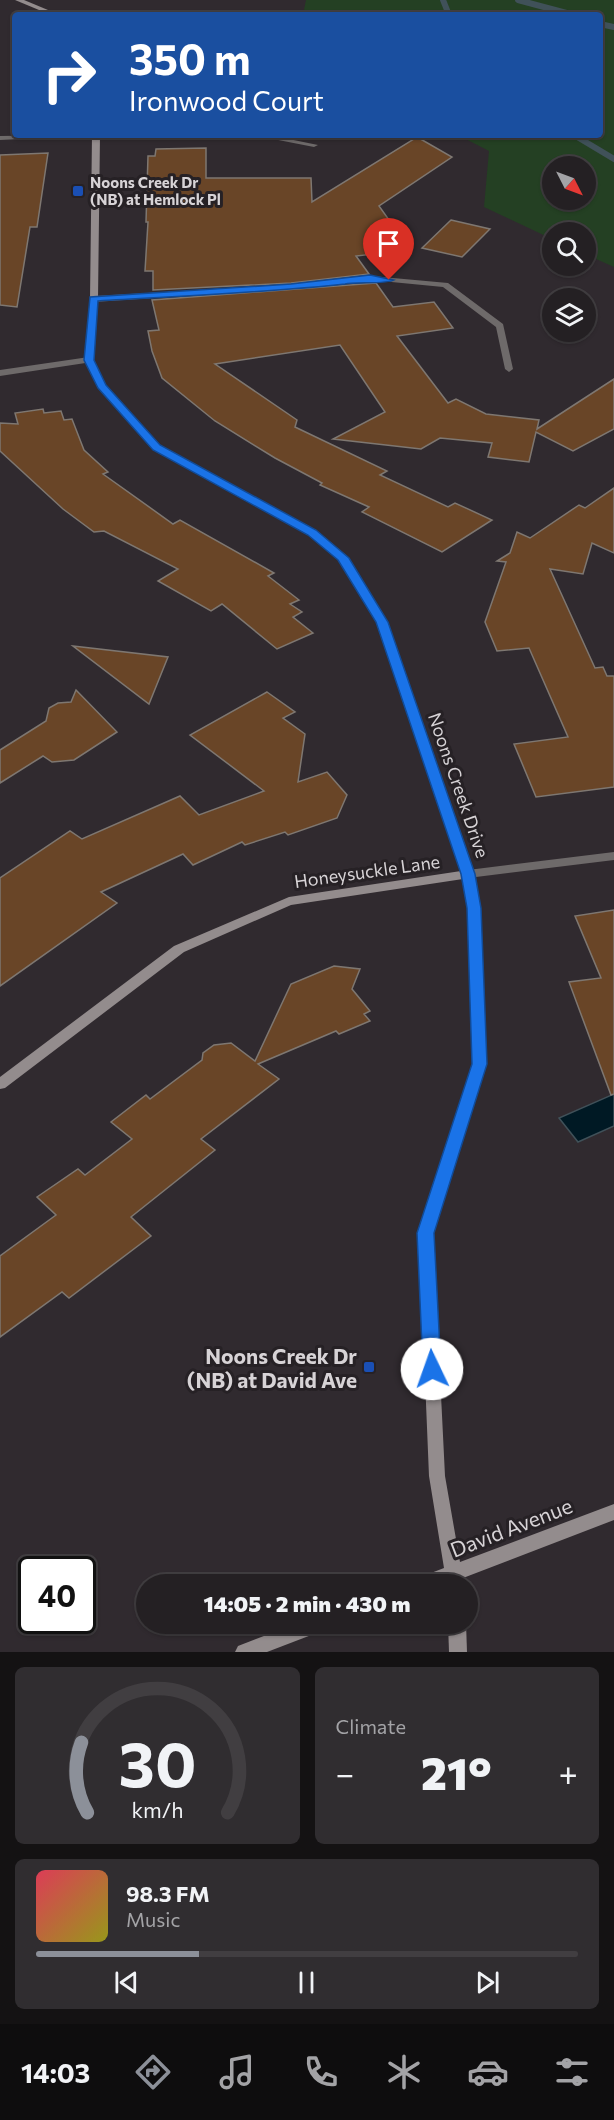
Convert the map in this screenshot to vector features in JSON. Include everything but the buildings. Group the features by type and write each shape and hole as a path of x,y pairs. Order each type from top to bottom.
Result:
{"street":[{"path":"18,0 49,12"},
{"path":"0,373 89,360 94,299 96,138"},
{"path":"274,138 314,145"},
{"path":"94,299 291,287 370,278 445,285 500,326 509,369"},
{"name":"Noons Creek Drive","path":"89,360 101,386 156,448 312,532 343,558 382,622 468,874 474,908 480,1064 426,1233 437,1476 453,1574"},
{"name":"Honeysuckle Lane","path":"0,1084 179,949 289,901 468,874 614,856"},
{"name":"David Avenue","path":"464,1574 614,1512"},
{"path":"244,1652 292,1634"},
{"path":"457,1634 458,1652"}],"green space":[{"path":"306,0 614,0 614,267 596,259 596,222 542,222 542,234 484,207 489,151 464,138 603,138 603,12 304,12"}],"water":[{"path":"614,1094 614,1126 578,1142 559,1118"}],"waterway":[{"path":"443,0 448,12"},
{"path":"518,0 563,12"},
{"path":"603,25 614,27"},
{"path":"579,138 614,159"}],"place":[{"name":"Noons Creek Dr (NB) at Hemlock Pl","path":"78,191"},
{"name":"Noons Creek Dr (NB) at David Ave","path":"369,1367"}],"route":[{"path":"389,280 370,278 291,287 94,299 89,360 101,386 156,448 312,532 343,558 382,622 454,839 468,874 474,908 480,1064 426,1233 432,1369"}]}
